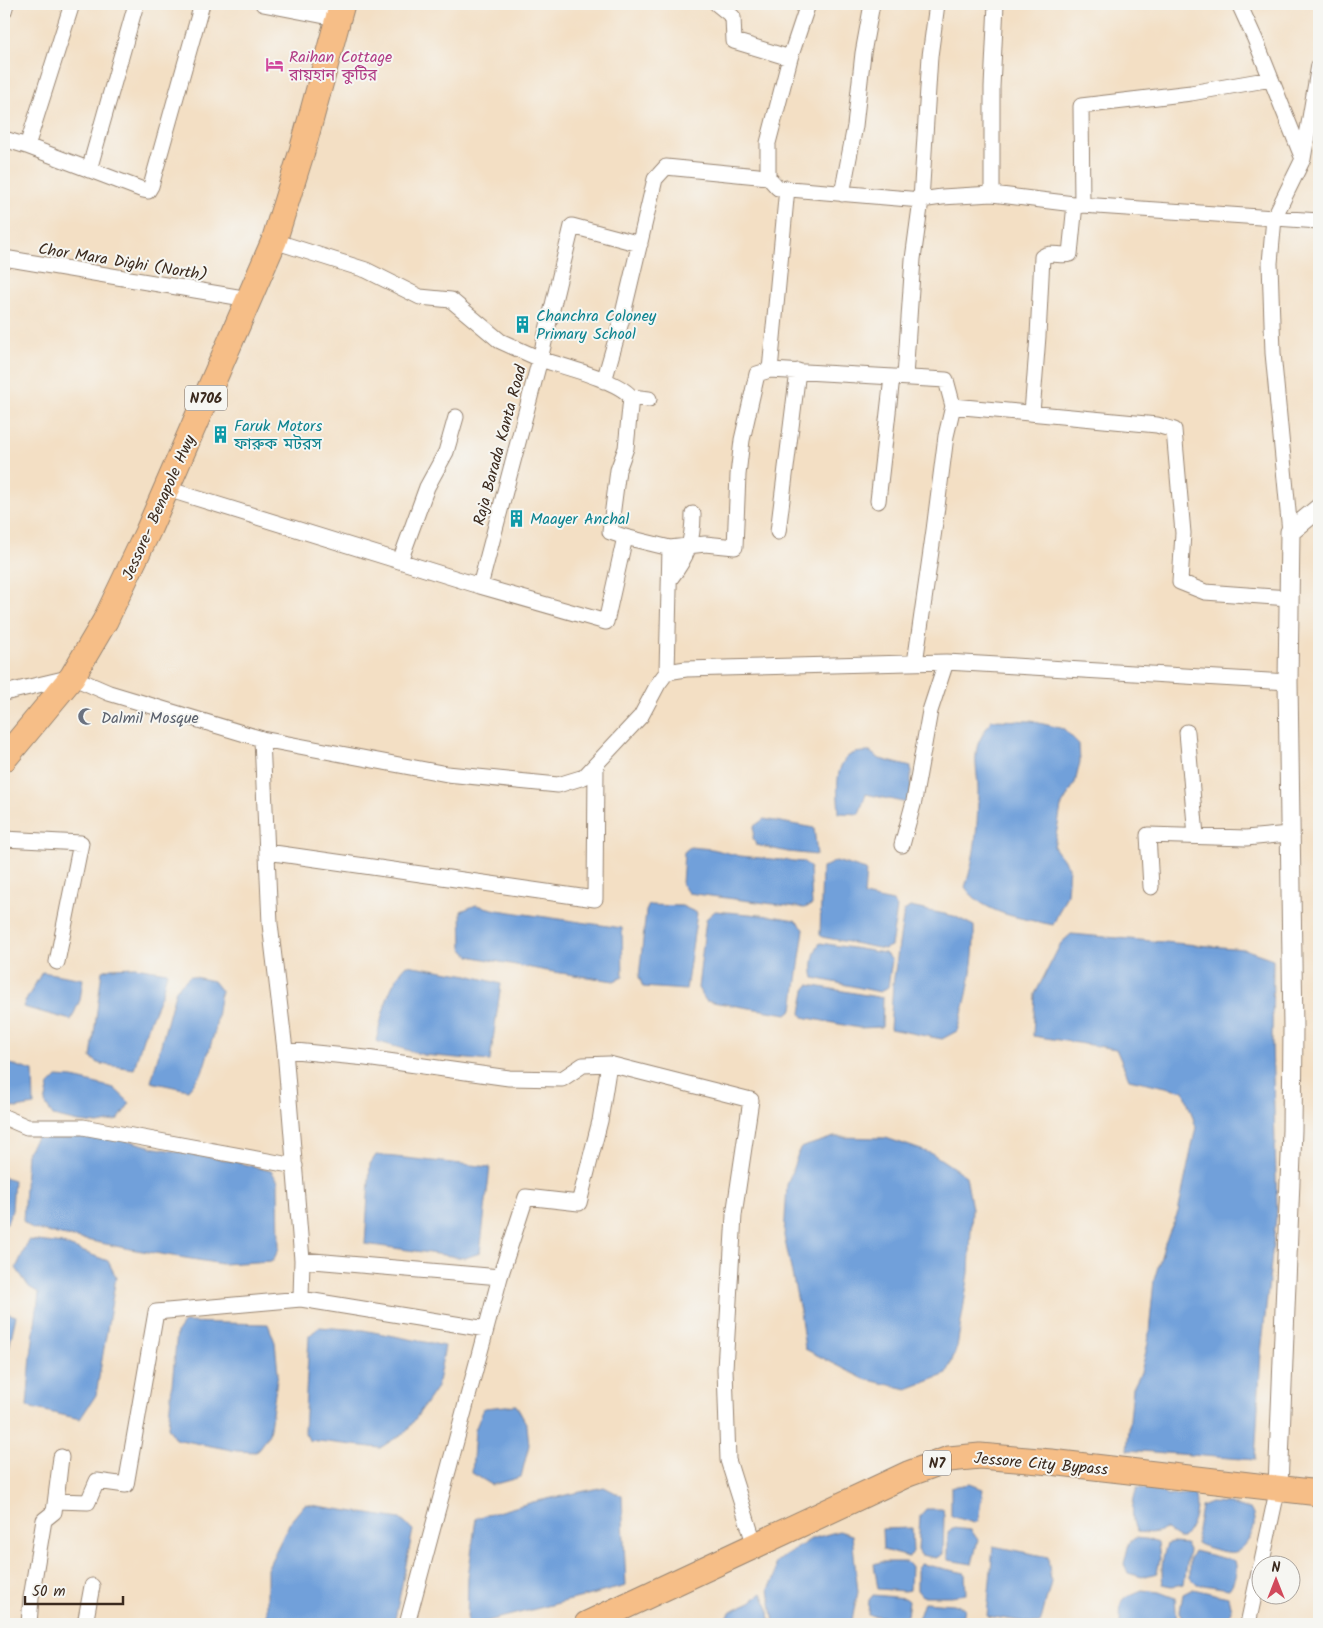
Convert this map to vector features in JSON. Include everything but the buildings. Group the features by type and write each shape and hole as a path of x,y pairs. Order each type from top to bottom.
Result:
{"highway":[{"name":"Jessore- Benapole Hwy","path":"4,759 118,597 166,489 274,241 302,151 332,8"},
{"name":"Jessore- Benapole Hwy","path":"4,736 61,680 76,644 98,604 237,297 263,230 332,8"},
{"name":"Jessore City Bypass","path":"593,1623 908,1474 949,1459 980,1456 1024,1459 1319,1493"}],"street":[{"path":"4,11 6,4"},
{"path":"27,146 72,4"},
{"path":"89,170 136,4"},
{"path":"4,139 148,191 202,4"},
{"path":"263,4 332,8"},
{"path":"717,4 733,18 734,41 790,58"},
{"path":"768,177 768,143 790,58 808,4"},
{"path":"842,194 855,126 863,53 872,4"},
{"path":"878,501 899,377 921,200 930,56 937,4"},
{"path":"992,194 992,87 996,4"},
{"path":"1240,4 1302,159"},
{"path":"1263,1556 1278,1487 1292,1130 1293,1028 1288,682 1290,532 1273,353 1270,263 1274,218 1302,159 1319,65"},
{"path":"1032,413 1042,256 1048,254 1070,254 1079,204 1081,106 1191,94 1271,79"},
{"path":"604,381 621,322 655,179 666,166 768,177 778,188 842,194 921,200 992,194 1079,204 1319,221"},
{"path":"770,370 787,188"},
{"path":"640,244 572,226 540,358 604,381 627,392 630,397 626,448 618,470 610,532 625,538 670,548 705,544 735,547 738,475 742,440 758,374 770,370 946,380 952,406 946,436 915,663"},
{"name":"Raja Barada Kanta Road","path":"274,241 366,270 420,297 451,300 500,340 540,358 480,586"},
{"name":"Chor Mara Dighi (North)","path":"4,258 237,297"},
{"path":"778,532 798,372"},
{"path":"630,397 649,399"},
{"path":"952,406 1157,425 1174,430 1183,533 1180,582 1205,592 1289,598"},
{"path":"400,561 427,487 446,452 456,417"},
{"path":"166,489 480,586 606,622 625,538"},
{"path":"1290,532 1319,508"},
{"path":"670,578 683,562 693,532 693,514"},
{"path":"4,693 61,680 262,738 447,774 558,785 584,777 641,716 658,684 668,672 670,548"},
{"path":"902,845 914,801 930,711 946,662"},
{"path":"668,672 686,669 946,662 1288,682"},
{"path":"1187,732 1196,836"},
{"path":"262,738 270,924 285,1050 295,1166 302,1260 301,1299"},
{"path":"267,852 595,899 596,764"},
{"path":"1151,887 1148,834 1246,838 1289,834"},
{"path":"4,839 81,842 57,962"},
{"path":"285,1050 366,1058 509,1078 562,1079 584,1065 609,1064 751,1100 734,1215 725,1368 728,1460 755,1546"},
{"path":"407,1624 500,1277 526,1197 579,1203 600,1121 609,1064"},
{"path":"4,1117 26,1127 82,1127 295,1166"},
{"path":"302,1260 500,1277"},
{"path":"29,1624 31,1598 44,1520 54,1512 62,1457 56,1501 88,1502 97,1481 126,1485 156,1312 301,1299 486,1329"},
{"path":"85,1624 92,1586"},
{"path":"1248,1624 1252,1606"}],"water":[{"path":"991,720 1031,721 1064,729 1079,744 1080,762 1075,783 1061,807 1054,847 1069,867 1067,894 1053,925 1005,914 993,909 983,904 965,887 972,863 977,827 977,750 979,741"},
{"path":"870,752 880,759 911,767 911,795 907,803 866,794 859,814 839,813 838,781 841,766 850,755"},
{"path":"764,819 814,828 817,855 788,852 756,845 753,838 754,826"},
{"path":"690,847 712,849 740,856 804,862 810,867 812,905 804,908 688,893 682,884 684,852"},
{"path":"836,861 866,870 864,896 893,902 897,908 891,946 884,949 822,937 820,935 822,868"},
{"path":"476,905 497,910 622,928 623,977 614,981 547,971 469,956 462,948 461,911"},
{"path":"649,905 682,906 697,913 686,990 643,987 639,977 646,911"},
{"path":"910,907 954,916 974,926 972,966 961,1018 957,1031 942,1039 890,1029 893,984 904,911"},
{"path":"715,911 795,920 804,929 793,1009 787,1014 706,1001 698,988 706,919"},
{"path":"1071,934 1244,949 1273,959 1272,1042 1277,1209 1261,1353 1255,1460 1127,1450 1133,1388 1141,1372 1148,1343 1154,1280 1165,1243 1178,1212 1196,1127 1184,1091 1129,1079 1116,1049 1033,1036 1035,994 1061,943"},
{"path":"820,943 885,953 892,960 888,987 880,992 814,978 813,960"},
{"path":"407,965 468,975 501,984 490,1061 424,1055 376,1041 390,991"},
{"path":"135,967 167,972 162,993 143,1038 134,1069 100,1064 91,1058 102,971 111,968"},
{"path":"42,972 83,979 80,1000 71,1020 23,1007"},
{"path":"190,976 213,981 221,991 215,1031 202,1073 188,1090 151,1082 176,989"},
{"path":"809,985 883,998 882,1027 859,1028 803,1017 801,1013 805,990"},
{"path":"4,1062 33,1071 34,1105 16,1108 4,1106"},
{"path":"57,1077 73,1078 114,1088 130,1103 118,1120 98,1124 78,1122 53,1116 45,1103 49,1085"},
{"path":"42,1128 108,1135 156,1148 233,1161 271,1171 278,1181 279,1248 273,1261 222,1264 130,1249 32,1229 23,1221 27,1152"},
{"path":"834,1137 886,1138 933,1154 966,1176 972,1209 969,1273 957,1347 947,1374 907,1389 864,1379 805,1349 800,1311 784,1236 787,1185 800,1148"},
{"path":"376,1155 490,1167 480,1253 465,1258 365,1244 370,1164"},
{"path":"4,1177 14,1180 12,1210 7,1223 4,1224"},
{"path":"29,1240 63,1244 108,1261 116,1277 96,1395 80,1419 27,1407 39,1293 29,1287 16,1268"},
{"path":"4,1312 16,1316 4,1370"},
{"path":"184,1322 268,1324 275,1342 278,1373 269,1434 256,1452 237,1451 175,1439 168,1427 177,1332"},
{"path":"319,1327 363,1330 445,1346 437,1387 407,1431 380,1448 309,1440 304,1431 309,1336"},
{"path":"516,1405 527,1425 529,1445 521,1477 492,1485 472,1473 475,1430 484,1408"},
{"path":"970,1484 983,1489 978,1521 974,1523 951,1516 951,1488"},
{"path":"604,1487 622,1496 626,1586 476,1624 467,1624 468,1577 476,1518 533,1502"},
{"path":"1137,1488 1157,1489 1168,1496 1194,1493 1196,1511 1190,1528 1183,1538 1178,1538 1165,1529 1148,1533 1137,1532 1133,1522 1132,1510"},
{"path":"1211,1503 1230,1504 1251,1510 1254,1519 1253,1529 1246,1544 1239,1550 1235,1552 1221,1551 1197,1543 1201,1507"},
{"path":"305,1504 400,1519 413,1530 394,1624 267,1624 267,1569 290,1522"},
{"path":"926,1509 943,1509 943,1554 936,1558 921,1555 918,1550 920,1516"},
{"path":"912,1528 913,1553 909,1557 883,1550 882,1529"},
{"path":"952,1528 971,1530 978,1540 972,1564 948,1560 948,1533"},
{"path":"839,1531 852,1535 858,1592 851,1624 774,1624 769,1589 775,1577 776,1562 811,1539"},
{"path":"1135,1538 1158,1543 1160,1559 1157,1573 1142,1577 1128,1573 1124,1564 1129,1543"},
{"path":"1167,1544 1186,1544 1189,1550 1184,1584 1172,1586 1163,1584 1162,1569"},
{"path":"993,1546 1048,1557 1051,1582 1040,1624 987,1616"},
{"path":"1194,1551 1235,1561 1235,1575 1229,1589 1197,1584 1190,1577 1190,1558"},
{"path":"881,1562 907,1562 911,1566 910,1590 878,1589 874,1564"},
{"path":"921,1564 965,1573 966,1594 922,1596 917,1590 917,1568"},
{"path":"1193,1589 1228,1597 1231,1610 1227,1624 1183,1624 1180,1611 1183,1594"},
{"path":"1142,1590 1159,1592 1175,1598 1177,1624 1120,1624 1122,1601"},
{"path":"762,1593 769,1609 770,1624 722,1624 731,1611 751,1602"},
{"path":"873,1595 905,1598 909,1601 907,1615 904,1619 868,1615 869,1600"},
{"path":"924,1602 953,1604 965,1608 962,1624 934,1624 918,1620"}],"place":[{"name":"Raihan Cottage রায়হান কুটির","path":"275,65"},
{"name":"Chanchra Coloney Primary School","path":"522,324"},
{"name":"Faruk Motors ফারুক মটরস","path":"220,434"},
{"name":"Maayer Anchal","path":"516,518"},
{"name":"Dalmil Mosque","path":"87,717"}]}
